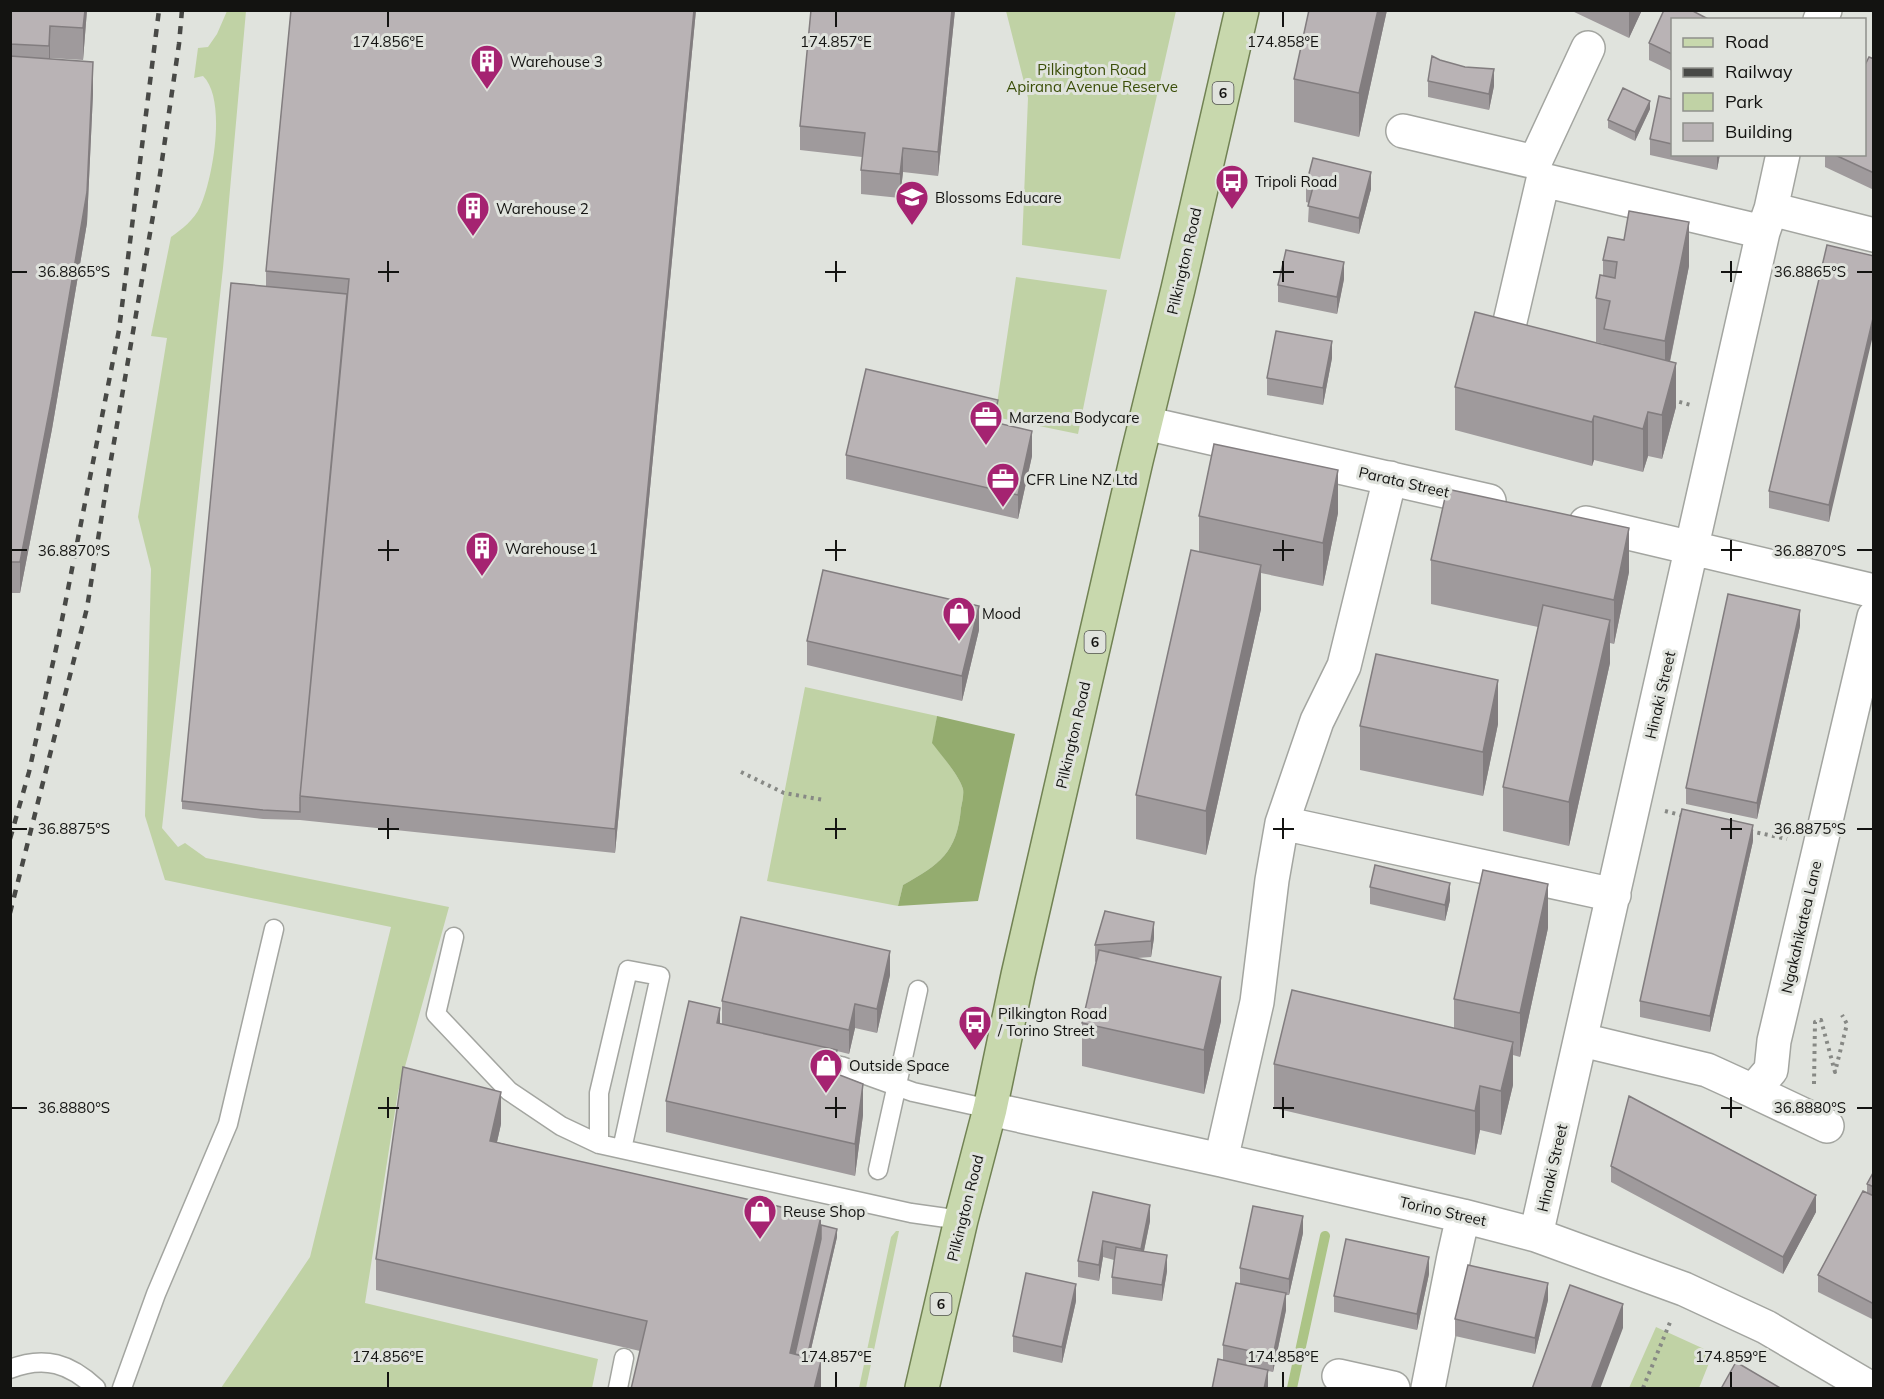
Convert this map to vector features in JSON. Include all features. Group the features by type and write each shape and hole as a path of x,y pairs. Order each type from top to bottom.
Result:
{"main road":[{"name":"Pilkington Road","path":"922,1389 961,1220 990,1109 1018,975 1242,10"}],"street":[{"path":"1505,343 1539,171 1588,48"},
{"path":"1403,131 1539,171 1767,221 1874,235"},
{"name":"Hinaki Street","path":"1536,1235 1783,156"},
{"name":"Parata Street","path":"1145,423 1518,508"},
{"path":"1221,1160 1257,1002 1272,880 1282,823 1317,721 1344,666 1390,478"},
{"path":"1553,516 1874,591"},
{"name":"Ngakahikatea Lane","path":"1753,1091 1771,1070 1774,1041 1874,617"},
{"path":"1282,823 1614,895"},
{"path":"1582,1040 1707,1070 1827,1126"},
{"name":"Torino Street","path":"990,1109 1221,1160 1536,1235 1684,1289 1784,1337 1870,1389"},
{"path":"1428,1389 1463,1216"},
{"path":"1339,1376 1393,1389"}],"lane":[{"path":"122,1389 156,1294 228,1124 274,929"},
{"path":"454,937 436,1014 508,1091 561,1126 598,1144 911,1213 961,1220"},
{"path":"598,1144 599,1093 628,970 660,976 622,1149"},
{"path":"878,1170 918,990"},
{"path":"796,1057 841,1066 913,1092 990,1109"},
{"path":"618,1389 624,1358"},
{"path":"10,1369 23,1364 56,1363 82,1375 96,1389"}],"path":[{"path":"1666,399 1701,408"},
{"path":"741,771 784,793 824,800"},
{"path":"1635,804 1691,817"},
{"path":"1747,830 1791,840"},
{"path":"1814,1093 1815,1022 1821,1020 1835,1072 1847,1024 1842,1015"},
{"path":"1643,1389 1684,1289"}],"green space":[{"path":"227,11 246,11 223,268 162,828 178,847 185,843 206,858 449,907 398,1092 365,1303 598,1359 592,1388 221,1388 310,1257 391,927 165,880 145,816 151,569 138,517 167,338 151,336 171,237 197,212 209,178 215,140 214,102 210,87 203,76 194,78 198,48 208,47 217,34"},
{"name":"Pilkington Road Apirana Avenue Reserve","path":"1006,11 1176,11 1120,259 1022,245 1028,98"},
{"path":"1016,277 1107,290 1078,434 995,417"},
{"path":"805,687 937,716 933,743 954,771 963,789 959,823 951,847 937,863 903,885 898,906 767,881"},
{"path":"937,716 1015,734 978,901 898,906 903,885 944,856 951,847 959,823 963,789 954,771 932,743"},
{"path":"899,1231 866,1388 859,1388 891,1237"},
{"path":"1656,1327 1713,1353 1699,1388 1629,1388"}],"building":[{"path":"10,10 85,10 83,28 50,26 49,46 10,44"},
{"path":"291,10 694,10 615,829 300,796 349,279 266,271"},
{"path":"811,10 952,10 938,152 903,148 900,174 861,170 865,133 800,126"},
{"path":"1309,10 1378,10 1359,93 1294,79"},
{"path":"1664,10 1691,10 1706,18 1671,18 1671,54 1649,43"},
{"path":"10,56 93,62 87,192 52,397 20,562 10,562"},
{"path":"1432,56 1465,67 1494,69 1489,94 1428,81"},
{"path":"1869,57 1874,59 1874,173 1837,156 1866,156 1866,63"},
{"path":"1623,88 1650,101 1635,132 1608,120"},
{"path":"1659,96 1671,99 1671,144 1650,139"},
{"path":"1313,158 1371,172 1359,218 1308,206 1313,187 1306,185"},
{"path":"1629,211 1689,222 1665,341 1604,329 1610,301 1596,298 1600,275 1615,278 1617,262 1603,260 1608,237 1624,240"},
{"path":"1827,245 1874,256 1874,314 1829,505 1769,491"},
{"path":"1286,250 1344,262 1337,297 1278,285"},
{"path":"231,283 347,294 300,812 182,801"},
{"path":"1475,312 1676,363 1662,415 1648,412 1643,429 1594,416 1592,422 1455,387"},
{"path":"1276,331 1332,341 1323,388 1267,378"},
{"path":"866,369 998,400 993,422 1032,431 1018,495 846,455"},
{"path":"1214,444 1338,470 1323,543 1199,516"},
{"path":"1447,489 1629,528 1614,600 1431,560"},
{"path":"1191,550 1261,565 1206,811 1136,795"},
{"path":"823,570 979,606 962,676 807,641"},
{"path":"1728,594 1800,610 1757,803 1686,788"},
{"path":"1543,605 1610,620 1569,802 1503,787"},
{"path":"1376,654 1498,680 1483,752 1360,726"},
{"path":"1682,809 1753,825 1710,1016 1640,1001"},
{"path":"1375,865 1450,883 1445,905 1370,887"},
{"path":"1483,870 1548,884 1520,1013 1454,999"},
{"path":"1105,911 1154,922 1151,941 1095,945"},
{"path":"741,917 890,951 877,1009 855,1004 849,1030 722,1001"},
{"path":"1099,950 1221,977 1204,1050 1082,1023"},
{"path":"1292,990 1513,1042 1501,1091 1480,1086 1475,1111 1274,1064"},
{"path":"689,1001 720,1008 717,1023 837,1050 832,1072 863,1084 855,1144 666,1101"},
{"path":"403,1067 501,1092 490,1141 821,1216 790,1353 821,1361 814,1389 631,1389 647,1321 376,1259"},
{"path":"1629,1096 1816,1195 1783,1257 1611,1166"},
{"path":"1874,1171 1874,1187 1867,1184"},
{"path":"1863,1191 1874,1196 1874,1304 1818,1275"},
{"path":"1093,1192 1150,1205 1141,1249 1103,1241 1099,1265 1078,1261"},
{"path":"1253,1206 1303,1216 1289,1279 1240,1268"},
{"path":"821,1225 837,1229 807,1357 795,1354 821,1239"},
{"path":"1346,1239 1429,1257 1417,1314 1334,1296"},
{"path":"1116,1247 1167,1255 1162,1285 1112,1277"},
{"path":"1468,1265 1548,1283 1535,1338 1455,1319"},
{"path":"1026,1273 1076,1284 1062,1347 1013,1336"},
{"path":"1236,1283 1286,1293 1273,1356 1223,1345"},
{"path":"1570,1285 1623,1304 1591,1389 1532,1389"},
{"path":"1218,1359 1268,1370 1264,1389 1212,1389"},
{"path":"1736,1362 1782,1389 1725,1389 1722,1387"}],"waterway":[{"path":"1292,1388 1325,1236"}],"railway":[{"path":"10,839 29,772 59,635 119,330 159,10"},
{"path":"10,913 87,608 159,181 182,10"}],"place":[{"name":"Warehouse 3","path":"487,90"},
{"name":"Tripoli Road","path":"1232,210"},
{"name":"Blossoms Educare","path":"912,226"},
{"name":"Warehouse 2","path":"473,237"},
{"name":"Marzena Bodycare","path":"986,446"},
{"name":"CFR Line NZ Ltd","path":"1003,508"},
{"name":"Warehouse 1","path":"482,577"},
{"name":"Mood","path":"959,642"},
{"name":"Pilkington Road / Torino Street","path":"975,1051"},
{"name":"Outside Space","path":"826,1094"},
{"name":"Reuse Shop","path":"760,1240"}]}
